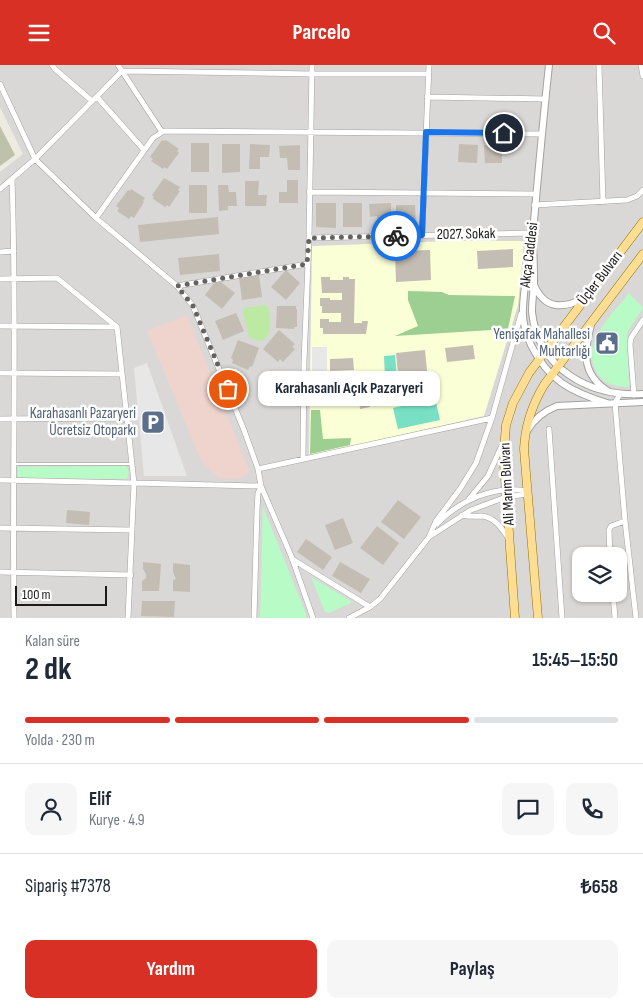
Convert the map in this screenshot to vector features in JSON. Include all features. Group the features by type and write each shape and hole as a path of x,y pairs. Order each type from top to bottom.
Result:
{"main road":[{"name":"Üçler Bulvarı","path":"539,359 643,222"},
{"name":"Üçler Bulvarı","path":"551,375 643,254"},
{"name":"Ali Marım Bulvarı","path":"514,618 504,463 506,425 513,403 523,382 539,359"},
{"name":"Ali Marım Bulvarı","path":"538,618 524,437 526,425 536,400 551,375"}],"street":[{"path":"52,65 94,99 144,150"},
{"path":"118,65 162,132"},
{"path":"303,459 312,65"},
{"path":"422,235 428,65"},
{"name":"Akça Caddesi","path":"549,65 523,309 528,337 539,359 551,375 580,394 607,403"},
{"path":"599,65 603,202"},
{"path":"641,65 643,77"},
{"path":"0,189 35,159 122,71 428,74"},
{"path":"0,84 35,159 96,218 177,286 193,306 228,389 258,469 261,486 292,558 313,618"},
{"path":"428,97 546,99"},
{"path":"96,218 153,138 162,132 310,131 542,134"},
{"path":"12,179 15,279 14,618"},
{"path":"534,205 628,200 637,196 643,190"},
{"path":"310,192 535,193"},
{"path":"532,233 534,285 532,303 534,319 546,350 558,366 580,382 598,390 617,394 643,394"},
{"name":"2027. Sokak","path":"309,238 532,233"},
{"path":"0,251 14,251"},
{"path":"177,286 307,264"},
{"path":"0,279 57,279 117,327 134,483 128,618"},
{"path":"534,285 540,296 551,305 565,305 586,297"},
{"path":"349,618 370,607 380,599 429,537 436,521 471,474 492,418 523,309"},
{"path":"634,395 630,344 631,338 643,320"},
{"path":"592,321 585,346 588,368 598,384 607,391 617,394"},
{"path":"0,327 117,327"},
{"path":"0,373 122,373"},
{"path":"617,394 615,403 625,521 636,618"},
{"path":"524,437 538,417 550,408 565,405 643,402"},
{"path":"0,419 127,418"},
{"path":"258,469 492,418"},
{"path":"549,429 562,618"},
{"path":"462,505 488,476 505,438"},
{"path":"0,480 261,486"},
{"path":"254,618 257,510 258,493 261,486"},
{"path":"432,530 445,517 462,505 487,493 527,492"},
{"path":"429,537 462,515 506,493"},
{"path":"462,515 482,516 492,519 510,541"},
{"path":"610,547 609,530 611,526 625,521"},
{"path":"0,529 132,530"},
{"path":"292,558 370,607"},
{"path":"0,572 131,575"},
{"path":"614,602 615,618"}],"lane":[{"path":"14,464 132,464"}],"shaded area":[{"path":"0,65 643,65 643,618 0,618 0,172 23,154 0,107"},
{"path":"0,126 15,155 0,166"},
{"path":"451,241 524,241 518,305 484,416 309,456 312,246"},
{"path":"187,315 249,470 248,474 243,478 219,478 204,464 147,331"},
{"path":"312,347 327,347 327,373 312,373"},
{"name":"Karahasanlı Pazaryeri Ücretsiz Otoparkı","path":"147,363 187,476 144,476 134,368"}],"green space":[{"path":"408,291 442,292 449,295 515,296 508,329 395,336 418,326 408,300"},
{"path":"629,293 643,308 627,332 629,387 615,385 602,379 596,371 592,360 592,350 600,329"},
{"path":"265,305 269,309 270,330 263,340 258,341 249,337 243,312 244,308"},
{"path":"395,355 397,378 385,378 384,356"},
{"path":"435,398 440,420 398,429 393,408"},
{"path":"311,410 320,410 323,439 351,438 350,445 310,454"},
{"path":"126,466 129,471 127,479 18,477 18,467"},
{"path":"263,507 306,614 306,618 260,618"},
{"path":"311,577 351,601 351,603 329,613 325,612"}],"building":[{"path":"162,140 166,140 179,149 177,151 179,153 167,169 164,167 163,169 151,161 153,159 150,157"},
{"path":"191,143 209,143 209,172 191,172"},
{"path":"222,144 240,144 240,172 222,173"},
{"path":"250,144 270,145 269,157 260,157 260,169 249,169"},
{"path":"459,144 478,145 477,163 458,162"},
{"path":"300,145 300,170 288,170 287,158 280,158 279,146"},
{"path":"484,145 502,145 502,163 485,163"},
{"path":"164,178 180,187 178,190 180,191 169,207 167,205 165,207 153,199 152,195"},
{"path":"287,180 298,180 298,203 279,203 279,192 287,192"},
{"path":"245,181 259,181 258,195 267,195 266,206 245,206"},
{"path":"189,185 207,185 207,213 189,213"},
{"path":"218,185 228,185 229,192 236,192 237,206 228,206 228,210 219,211"},
{"path":"131,189 145,198 134,218 131,216 129,219 117,211 119,208 116,206 128,190 130,191"},
{"path":"316,203 336,203 336,228 316,227"},
{"path":"343,203 362,203 362,227 343,227"},
{"path":"391,203 391,229 379,229 377,216 370,217 369,204"},
{"path":"396,205 415,205 416,229 396,229"},
{"path":"218,217 219,234 140,242 138,225"},
{"path":"513,249 513,267 478,269 477,251"},
{"path":"430,250 431,280 396,282 395,251"},
{"path":"219,254 220,271 180,275 178,258"},
{"path":"286,270 300,283 286,300 271,287"},
{"path":"259,275 262,297 242,300 239,278"},
{"path":"321,277 330,277 330,280 343,280 343,277 355,279 354,323 368,321 366,334 323,334 323,328 320,328 320,319 329,319 329,322 341,322 341,313 322,313 320,298 342,300 342,293 322,293"},
{"path":"217,279 235,293 222,309 205,295"},
{"path":"277,306 296,306 297,327 294,327 294,329 276,328"},
{"path":"236,313 244,331 223,340 215,321"},
{"path":"279,330 295,344 292,347 295,349 283,362 280,359 278,362 263,349"},
{"name":"Yenişafak Mahallesi Muhtarlığı","path":"608,336 614,340 606,351 600,347"},
{"path":"238,340 259,348 252,367 250,366 248,370 232,363 233,360 231,358"},
{"path":"473,345 475,359 447,362 445,348"},
{"path":"425,350 428,381 399,384 396,353"},
{"path":"353,358 354,370 330,371 330,359"},
{"path":"367,378 370,407 360,409 359,399 314,404 311,383 324,382 324,386 355,383 355,380"},
{"path":"398,500 421,517 404,539 381,522"},
{"path":"67,510 90,512 89,525 66,523"},
{"path":"343,518 353,543 335,550 325,525"},
{"path":"377,526 399,543 383,565 360,548"},
{"path":"306,539 332,557 323,570 297,552"},
{"path":"143,562 161,564 159,591 142,591 142,581 146,578"},
{"path":"340,562 370,579 361,593 332,576"},
{"path":"173,563 190,565 190,592 173,591 173,580 176,579 173,572"},
{"path":"142,601 175,601 174,617 141,616"}],"way so far":[{"path":"228,389 193,306 177,286 307,264 309,238 396,236"}],"place":[{"name":"Yenişafak Mahallesi Muhtarlığı","path":"607,343"},
{"name":"Karahasanlı Açık Pazaryeri","path":"228,389"},
{"name":"Karahasanlı Pazaryeri Ücretsiz Otoparkı","path":"153,422"}],"route":[{"path":"396,236 422,235 426,132 504,133"}]}
